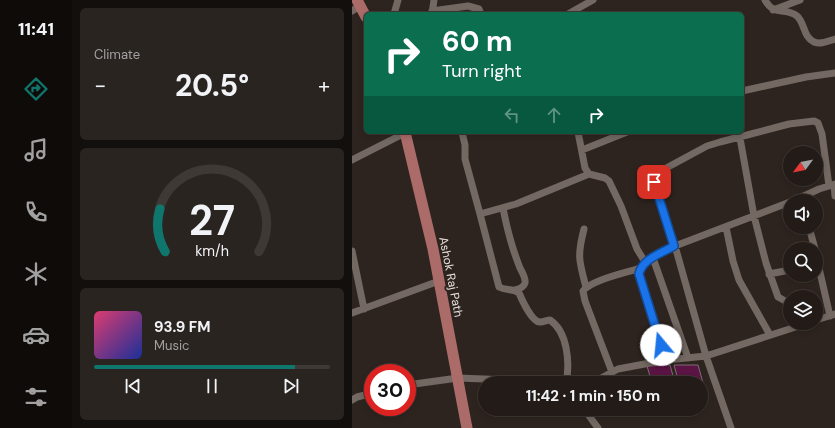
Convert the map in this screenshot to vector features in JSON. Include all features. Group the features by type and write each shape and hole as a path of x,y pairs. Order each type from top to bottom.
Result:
{"main road":[{"path":"356,6 364,14"},
{"name":"Ashok Raj Path","path":"405,134 433,249 468,428"}],"street":[{"path":"395,12 398,0"},
{"path":"434,0 432,12 468,6 479,9 480,12"},
{"path":"765,0 773,10 791,13 797,16 806,34 811,40 820,44 835,39"},
{"path":"773,10 800,0"},
{"path":"571,12 588,1"},
{"path":"744,91 806,77 835,73"},
{"path":"731,428 706,356 654,182 654,176 663,169 707,146 789,124 814,121 818,123 822,134 835,196"},
{"path":"352,160 401,134"},
{"path":"463,134 466,145 465,159 499,287 504,290 516,290 525,283 514,251 503,208"},
{"path":"578,134 585,168 589,174"},
{"path":"582,150 622,134"},
{"path":"740,138 754,216 769,274 778,297 783,300"},
{"path":"480,214 503,208 589,174 605,178 609,181 621,206 637,249 645,262"},
{"path":"813,194 832,185"},
{"path":"666,360 639,274 640,268 645,262 674,246 783,205"},
{"path":"726,227 733,261 739,280 770,335"},
{"path":"584,229 579,254 580,268 586,287"},
{"path":"352,251 364,309"},
{"path":"653,258 688,358"},
{"path":"612,372 583,295 583,291 586,287 640,268"},
{"path":"769,274 783,271"},
{"path":"352,313 439,281"},
{"path":"822,282 833,316 823,318"},
{"path":"516,290 537,321 541,322 550,320 557,326 568,354 567,376"},
{"path":"605,376 627,367 666,360 706,356 783,330"},
{"path":"416,385 458,378 478,379"},
{"path":"352,400 364,396"},
{"path":"589,416 598,428"}],"building":[{"path":"670,365 673,376 650,376 647,366"},
{"path":"674,365 698,365 701,376 677,376"}],"route":[{"path":"654,182 674,246 645,262 640,268 639,274 661,345"}]}
